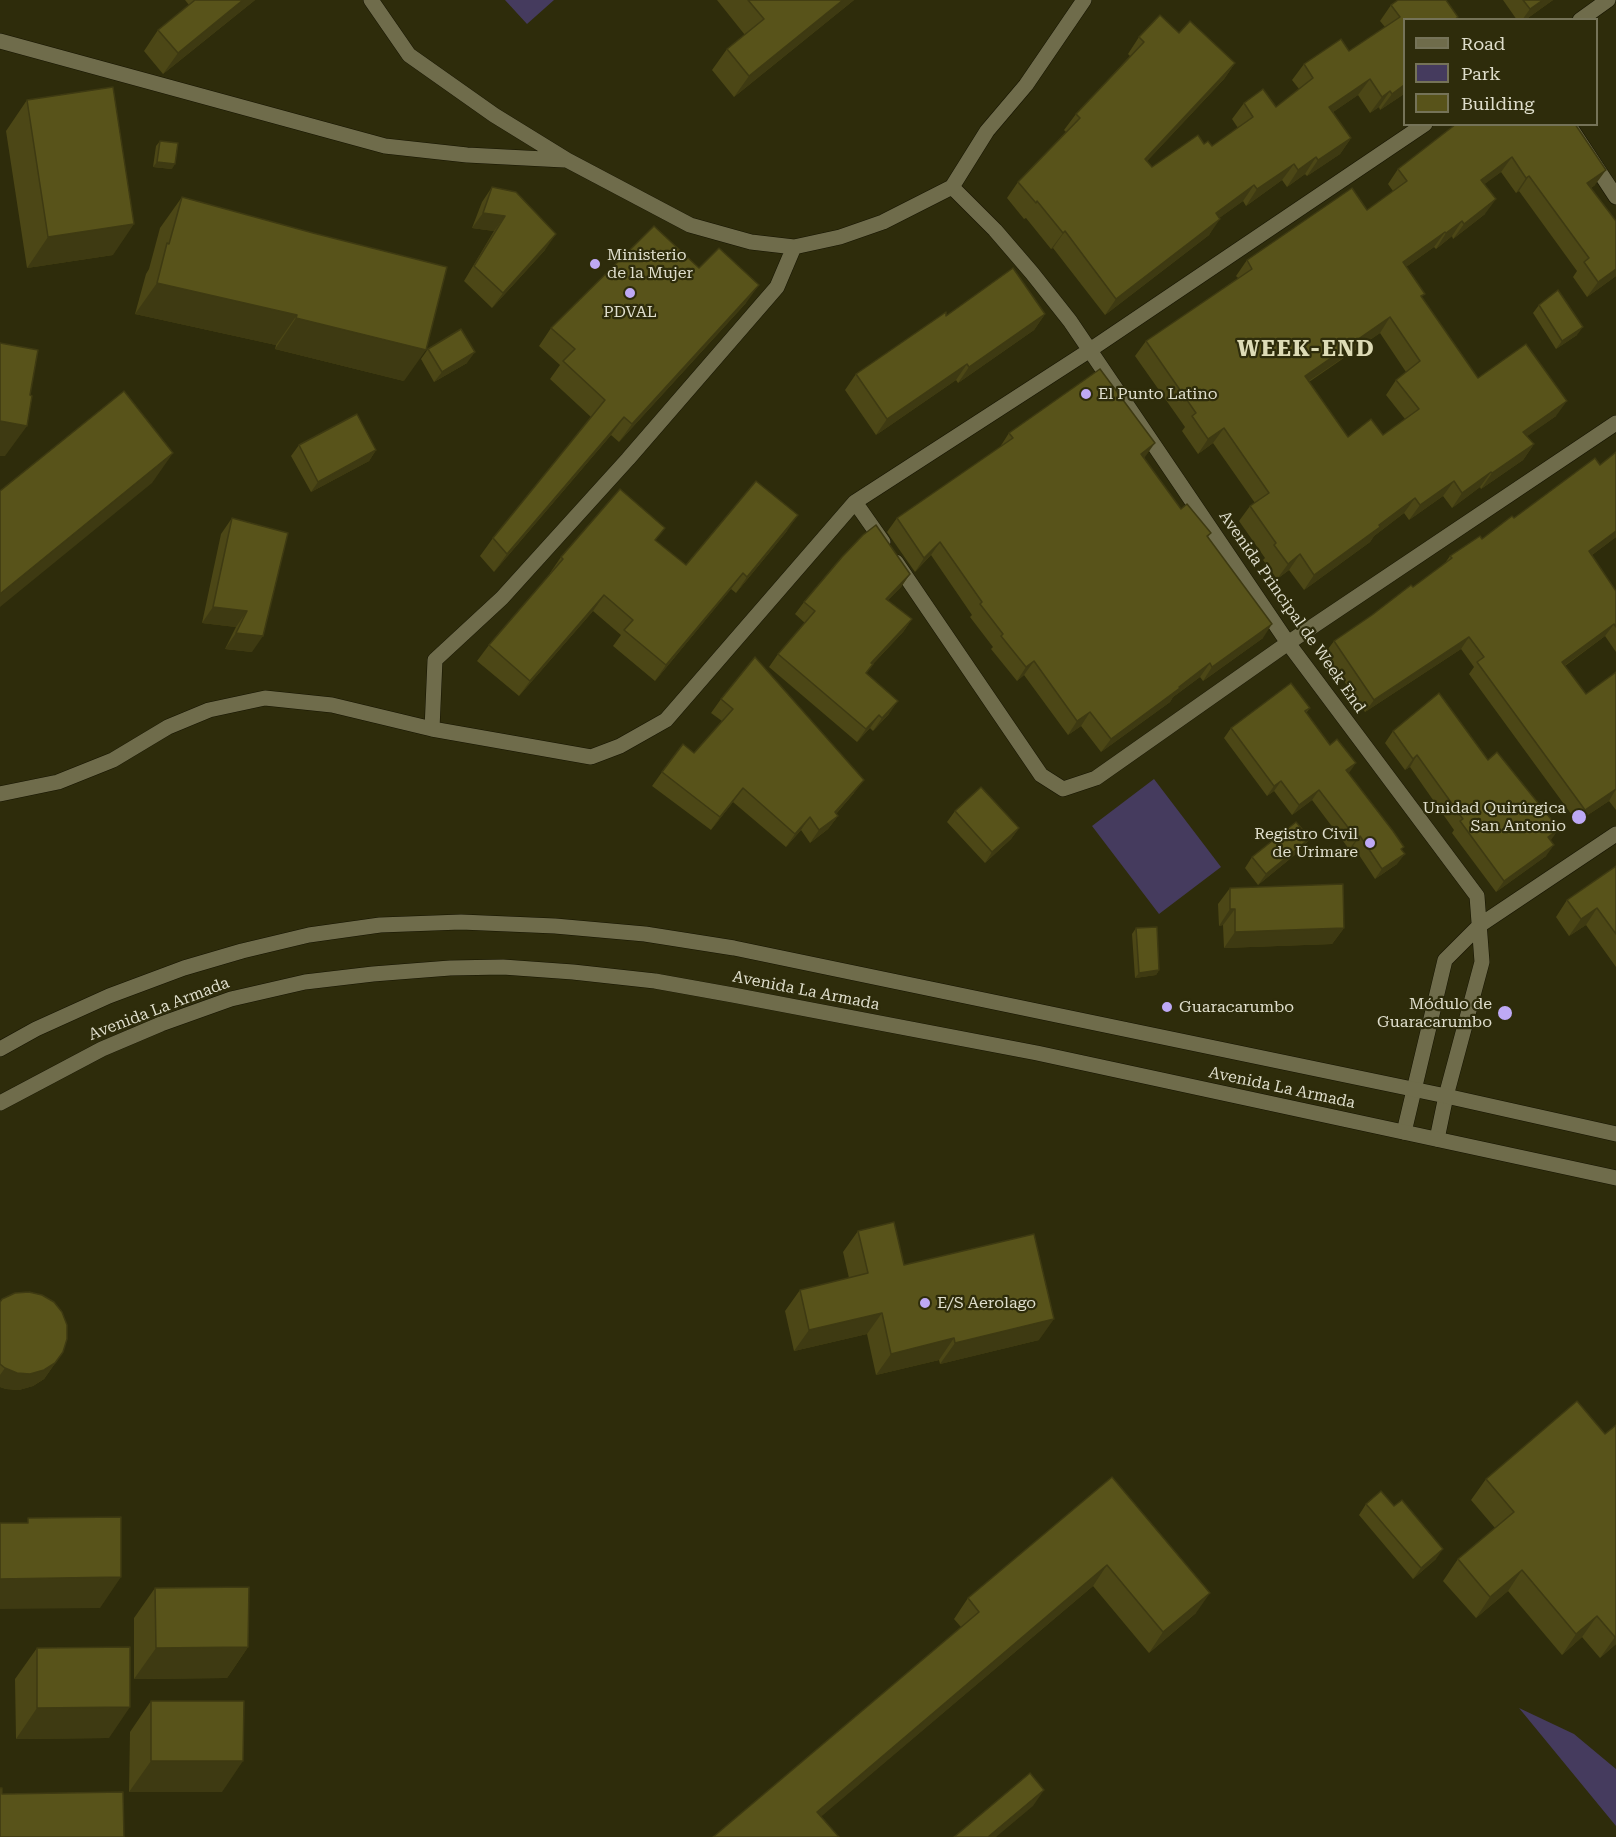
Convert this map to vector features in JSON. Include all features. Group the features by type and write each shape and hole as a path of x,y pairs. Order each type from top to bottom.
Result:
{"street":[{"path":"371,0 409,56 494,115 567,160 690,225 751,242 794,247 840,237 883,222 952,187 987,131 1026,85 1084,0"},
{"path":"1583,18 1608,0"},
{"path":"0,41 386,146 467,155 567,160"},
{"path":"0,794 58,782 113,760 178,722 209,710 265,698 332,705 432,729 591,757 620,746 666,720 855,502 1090,350 1422,126"},
{"path":"1569,126 1616,197"},
{"name":"Avenida Principal de Week End","path":"952,187 995,230 1032,273 1090,350 1288,643 1477,896 1482,962 1446,1096 1437,1139"},
{"path":"432,729 435,660 502,598 628,459 777,287 794,247"},
{"path":"855,502 1041,775 1064,789 1096,778 1288,643 1616,423"},
{"path":"1404,1132 1444,960 1480,925 1616,834"},
{"name":"Avenida La Armada","path":"0,1049 36,1029 109,996 184,968 309,935 380,925 461,922 555,926 645,934 734,948 1446,1096 1616,1134"},
{"name":"Avenida La Armada","path":"0,1102 102,1049 161,1024 231,999 305,982 361,975 450,968 504,967 655,981 733,995 1037,1053 1616,1178"}],"green space":[{"path":"505,0 554,0 527,24"},
{"path":"1154,779 1221,867 1159,914 1092,826"},
{"path":"1519,1708 1574,1734 1616,1769 1616,1826"}],"building":[{"path":"195,0 243,0 178,53 158,30"},
{"path":"748,0 843,0 749,76 727,49 764,19"},
{"path":"1398,0 1446,0 1458,17 1403,18 1403,86 1392,94 1390,91 1382,97 1370,79 1329,107 1351,138 1318,160 1316,157 1298,170 1294,164 1257,189 1254,185 1216,213 1220,219 1116,299 1065,231 1063,233 1018,182 1080,118 1076,114 1144,42 1139,37 1160,15 1179,33 1190,21 1235,63 1145,159 1152,167 1198,135 1204,144 1208,141 1212,146 1253,117 1244,103 1263,89 1276,107 1313,78 1304,64 1341,39 1349,51 1400,17 1391,5"},
{"path":"1523,0 1543,0 1530,9"},
{"path":"113,87 134,224 48,237 27,100"},
{"path":"1453,126 1576,126 1606,170 1587,183 1616,221 1616,269 1598,282 1584,262 1589,258 1529,176 1526,178 1512,157 1481,180 1496,199 1464,224 1462,221 1403,262 1425,294 1421,296 1478,378 1526,344 1567,401 1523,432 1534,444 1492,473 1462,493 1454,481 1420,505 1415,498 1379,525 1380,527 1314,575 1300,554 1288,564 1274,545 1276,543 1250,506 1269,493 1224,428 1208,439 1192,416 1196,413 1146,341 1252,269 1247,260 1352,188 1367,210 1407,181 1398,169","holes":["1390,317 1420,361 1396,380 1419,409 1383,435 1371,419 1348,437 1305,376"]},
{"path":"160,141 178,143 175,164 157,162"},
{"path":"492,187 516,192 556,234 503,293 474,266 505,216 483,213"},
{"path":"182,197 447,267 426,350 296,318 297,315 157,283"},
{"path":"654,226 699,268 719,248 759,285 632,424 624,417 507,554 493,538 605,400 563,361 575,349 551,328"},
{"path":"1013,268 1045,314 969,367 967,364 887,419 856,374 946,312 946,316"},
{"path":"1558,290 1583,327 1562,341 1539,305"},
{"path":"461,329 475,352 442,372 428,349"},
{"path":"0,343 38,350 27,426 0,421"},
{"path":"1100,369 1155,443 1141,454 1181,509 1187,504 1211,533 1207,536 1272,624 1212,667 1210,663 1111,739 1090,712 1077,721 1034,661 1026,667 1001,636 1003,634 980,604 982,602 940,542 924,558 897,518 1013,438 1009,433"},
{"path":"124,391 173,453 0,594 0,491"},
{"path":"357,414 376,450 318,482 299,445"},
{"path":"1616,452 1616,531 1589,551 1616,591 1616,627 1614,624 1562,662 1586,694 1616,672 1616,789 1585,810 1477,662 1484,657 1469,637 1374,700 1334,641 1411,585 1413,587 1452,558 1450,556 1480,536 1482,539 1512,516 1514,518 1595,458 1600,465"},
{"path":"756,481 798,515 747,577 743,573 666,665 624,630 633,620 604,595 530,681 489,645 620,489 665,528 655,540 686,565"},
{"path":"232,518 288,533 263,636 236,633 247,611 213,607"},
{"path":"876,525 910,574 886,599 912,619 871,663 873,664 866,673 898,701 882,718 879,715 866,729 778,654 815,611 804,602 842,557"},
{"path":"755,657 864,780 835,812 838,816 819,830 810,817 795,834 743,788 720,817 662,772 683,744 694,753 733,709 721,699"},
{"path":"1291,683 1310,708 1305,711 1330,745 1337,739 1356,763 1346,770 1404,847 1401,849 1405,854 1382,869 1360,836 1357,839 1319,790 1299,805 1281,781 1274,786 1231,728"},
{"path":"1439,693 1488,760 1497,752 1559,829 1548,837 1554,845 1504,881 1460,821 1463,819 1417,755 1413,759 1393,731"},
{"path":"981,787 1019,828 992,852 955,811"},
{"path":"1296,822 1310,838 1266,874 1252,857"},
{"path":"1616,866 1616,934 1597,908 1581,919 1567,900"},
{"path":"1343,884 1344,928 1235,932 1235,909 1230,909 1230,888"},
{"path":"1157,927 1159,970 1139,973 1136,928"},
{"name":"E/S Aerolago","path":"894,1222 904,1265 1034,1234 1054,1319 955,1343 954,1338 891,1354 882,1313 809,1330 800,1290 868,1273 858,1231"},
{"path":"29,1292 42,1295 54,1302 62,1312 67,1325 67,1339 63,1352 55,1363 44,1370 30,1374 17,1373 0,1364 0,1302 15,1293"},
{"path":"1577,1401 1605,1434 1616,1425 1615,1637 1597,1616 1576,1634 1522,1570 1490,1597 1458,1559 1514,1512 1486,1479"},
{"path":"1112,1477 1210,1593 1163,1632 1107,1565 817,1812 839,1837 713,1837 979,1612 968,1598"},
{"path":"1381,1491 1394,1506 1402,1500 1443,1549 1421,1568 1366,1504"},
{"path":"121,1517 121,1577 0,1579 0,1523 28,1523 28,1518"},
{"path":"249,1587 248,1647 156,1648 155,1588"},
{"path":"130,1647 130,1707 37,1708 37,1648"},
{"path":"151,1701 244,1701 243,1761 151,1761"},
{"path":"1030,1773 1044,1790 988,1837 954,1837"},
{"path":"0,1788 2,1788 2,1794 123,1792 124,1837 0,1837"}],"place":[{"name":"Ministerio de la Mujer","path":"595,264"},
{"name":"PDVAL","path":"630,293"},
{"name":"El Punto Latino","path":"1086,394"},
{"name":"Unidad Quirúrgica San Antonio","path":"1579,817"},
{"name":"Registro Civil de Urimare","path":"1370,843"},
{"name":"Guaracarumbo","path":"1167,1007"},
{"name":"Módulo de Guaracarumbo","path":"1505,1013"},
{"name":"E/S Aerolago","path":"925,1303"}],"district":[{"name":"WEEK-END","path":"1306,350"}]}
